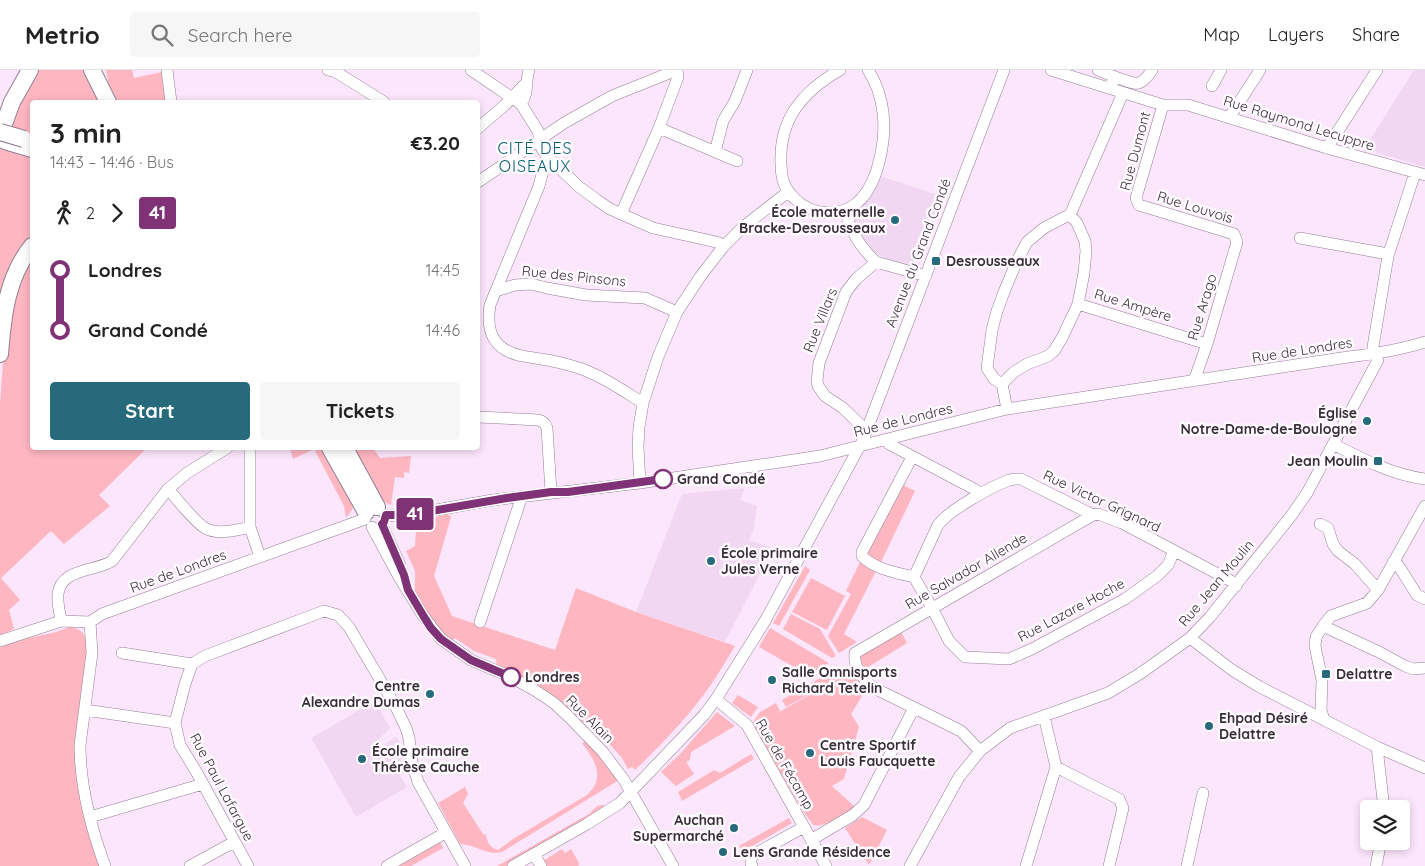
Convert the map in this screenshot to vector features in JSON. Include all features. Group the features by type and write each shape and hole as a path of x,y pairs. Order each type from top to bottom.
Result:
{"highway":[{"path":"28,144 0,134 12,102 30,70"},
{"path":"92,70 107,100"},
{"path":"101,70 107,100"},
{"path":"0,139 28,144"},
{"path":"0,354 5,307 10,284 30,249"},
{"path":"331,450 375,517"},
{"path":"346,450 375,517"}],"street":[{"path":"166,70 171,100"},
{"path":"328,70 336,72 381,100"},
{"path":"471,70 516,101 538,131 542,149 547,156 578,186 597,200 621,214 653,228 712,241 723,247"},
{"path":"480,126 505,105 516,101 527,93 526,83 529,70"},
{"path":"480,181 564,123 612,96 677,70 678,77 659,128 621,214"},
{"path":"714,152 723,121 735,101 747,70"},
{"path":"840,70 820,82 795,108 783,134 781,154 782,177 788,192 795,200 811,210 826,213 845,211 853,207 869,188 878,167 884,129 883,110 879,92 868,70"},
{"name":"Avenue du Grand Condé","path":"631,792 646,774 679,742 716,699 765,621 867,431 1004,70"},
{"name":"Rue Raymond Lecuppre","path":"1051,70 1163,105 1188,105 1327,148 1420,174"},
{"path":"1098,70 1137,84 1146,80 1152,70"},
{"path":"1212,86 1221,70"},
{"path":"1229,118 1260,70"},
{"path":"1327,148 1377,70"},
{"path":"1110,89 1115,77"},
{"path":"1007,409 1002,384 994,379 987,368 992,330 997,311 1016,263 1027,242 1044,228 1070,215 1123,93"},
{"name":"Rue Dumont","path":"1139,205 1136,198 1163,105"},
{"path":"659,128 737,162"},
{"path":"547,156 539,186 490,305 488,316 491,334 495,342 501,347 517,355 561,363 592,373 643,403"},
{"name":"Rue Jean Moulin","path":"910,866 960,777 980,751 1010,728 1108,693 1141,673 1190,638 1236,586 1291,516 1307,493 1378,360 1373,347 1388,254 1420,174"},
{"path":"640,482 638,447 643,403 658,357 677,312 723,247 742,227 788,192"},
{"name":"Rue Louvois","path":"1139,205 1234,234 1237,242"},
{"path":"845,211 856,239 876,262 926,276"},
{"path":"1002,384 1021,368 1048,356 1054,351 1078,304 1086,251 1078,224 1070,215"},
{"path":"1300,238 1388,254"},
{"name":"Rue Arago","path":"1194,381 1237,242"},
{"name":"Rue Villars","path":"867,431 843,408 825,396 817,381 819,363 846,292 876,262"},
{"name":"Rue des Pinsons","path":"496,291 515,285 531,284 586,295 645,298 677,312"},
{"name":"Rue Ampère","path":"1078,304 1207,344"},
{"name":"Rue de Londres","path":"4,639 61,621 90,622 102,614 347,524 375,517 408,515 522,496 568,492 820,456 1007,409 1376,354 1425,342"},
{"path":"480,417 538,420 546,424 551,492"},
{"path":"886,440 888,444 974,489 980,494"},
{"path":"1333,444 1381,467 1425,479"},
{"path":"61,621 58,593 63,582 73,574 100,567 112,561 168,489 187,473 224,450"},
{"path":"250,450 250,527 260,557"},
{"path":"912,457 862,552 862,556 877,566 914,577"},
{"name":"Rue Victor Grignard","path":"914,577 943,518 980,494 1012,479 1021,479 1093,515 1098,514 1122,523 1233,582 1236,586"},
{"path":"168,489 205,529 222,531 250,527"},
{"path":"480,622 522,496"},
{"path":"1324,720 1321,710 1322,680 1315,641 1331,616 1367,603 1378,590 1425,506"},
{"name":"Rue Salvador Allende","path":"914,708 872,687 864,680 854,661 855,653 1093,515"},
{"name":"Rue Alain","path":"375,517 404,575 408,590 431,628 451,647 471,660 511,677 536,691 554,703 569,717 603,752 624,780 673,866"},
{"path":"1320,524 1328,528 1333,544 1338,551 1355,564 1378,590"},
{"name":"Rue Lazare Hoche","path":"914,577 949,642 965,657 1009,659 1032,649 1125,599 1158,576 1168,565 1174,551"},
{"path":"1393,562 1398,565 1417,595 1425,599"},
{"path":"122,653 192,664 205,656 324,611 338,615 349,627 399,712 409,738 412,762 418,782 464,866"},
{"path":"90,622 92,653 80,746 80,760 82,781 90,817 105,866"},
{"path":"1323,626 1405,666 1425,669"},
{"path":"1190,638 1232,670 1260,687 1377,747 1425,768"},
{"name":"Rue Paul Lafargue","path":"192,664 175,723 180,746 248,866"},
{"name":"Rue de Fécamp","path":"716,699 747,725 826,866"},
{"path":"811,840 853,815 864,805 914,708 961,731 980,751"},
{"path":"85,710 175,723"},
{"path":"1029,865 1056,767 1044,716"},
{"path":"1377,747 1383,800"},
{"path":"1056,767 1119,799 1123,808 1109,866"},
{"path":"90,817 203,784"},
{"path":"513,866 587,824 620,803 631,792"},
{"path":"1187,866 1204,793"},
{"name":"Rue de Fécamp","path":"751,862 754,854 804,827"},
{"path":"387,866 446,833"},
{"path":"190,866 234,842"},
{"path":"1376,866 1379,850"},
{"path":"534,854 541,866"}],"shaded area":[{"path":"34,70 88,70 103,100 30,100 30,136 6,129"},
{"path":"106,70 132,70 134,78 162,72 166,100 114,100 110,91"},
{"path":"1414,70 1425,70 1425,167 1371,151 1370,153 1363,151"},
{"path":"2,143 30,151 30,238 19,248 16,255 16,264 0,316 0,151"},
{"name":"École maternelle Bracke-Desrousseaux","path":"880,176 944,197 917,269 895,264 871,250 859,236 855,224 855,216 858,208"},
{"path":"30,258 30,450 145,450 99,495 110,506 64,544 51,531 1,578 20,600 9,610 14,629 0,635 0,404 6,319"},
{"path":"291,450 312,450 293,459"},
{"path":"315,450 326,450 354,502 352,511 346,517 344,506"},
{"path":"352,450 374,450 380,458 411,456 409,473 404,472 404,478 395,477 391,505 381,499"},
{"path":"904,483 905,486 915,491 880,564 867,555 867,551"},
{"name":"École primaire Jules Verne","path":"745,488 740,500 757,506 754,528 749,540 773,548 725,642 636,612 682,494"},
{"path":"448,514 451,517 434,576 452,616 555,650 576,588 636,612 735,646 702,697 665,740 635,770 632,767 628,769 622,758 590,722 585,725 548,692 524,678 497,667 496,659 474,651 455,638 451,641 433,623 415,595 415,571 406,551 415,546 416,528 436,517"},
{"path":"860,562 876,571 844,634 857,642 839,653 828,636 851,594 846,591"},
{"path":"805,566 810,570 779,626 773,623"},
{"path":"811,578 845,596 827,630 792,612"},
{"path":"791,614 820,629 836,656 832,658 783,629"},
{"path":"70,627 81,631 88,648 77,731 101,866 0,866 0,647"},
{"path":"770,628 829,663 808,675 759,647"},
{"path":"901,632 907,643 865,669 860,660 861,655"},
{"path":"832,671 836,679 786,707 782,700"},
{"name":"Centre Sportif Louis Faucquette","path":"848,673 857,680 865,691 851,714 859,727 844,779 832,786 856,808 818,826 810,821 794,796 753,722 760,712 776,703 780,711 772,716"},
{"path":"738,695 758,707 751,717 732,703"},
{"name":"École primaire Thérèse Cauche","path":"375,701 390,728 376,742 380,747 396,737 399,740 404,773 400,775 407,787 356,817 311,738"},
{"path":"717,712 735,726 691,752 690,760 686,762 694,774 676,786 661,772 680,754"},
{"path":"589,742 619,780 502,852 491,852 460,844 438,803 465,787 468,794 463,803 483,834 486,835 489,844 498,850 587,795 593,789 597,776 596,769 591,756 582,743"},
{"path":"751,754 754,759 682,801 678,792 714,770 720,773"},
{"path":"597,806 608,806 508,866 497,866 589,814"},
{"path":"862,817 887,830 869,865 845,828"},
{"path":"789,818 792,823 742,852 739,846"},
{"path":"439,840 443,848 411,866 394,866"},
{"path":"562,849 565,853 571,849 579,866 545,866 543,861"}],"bus line":[{"name":"41","path":"511,677 471,660 451,647 431,628 408,590 404,575 382,524 386,515 408,515 507,498 663,479"}],"place":[{"name":"École maternelle Bracke-Desrousseaux","path":"895,220"},
{"name":"Desrousseaux","path":"936,261"},
{"name":"Église Notre-Dame-de-Boulogne","path":"1367,421"},
{"name":"Jean Moulin","path":"1378,461"},
{"name":"Grand Condé","path":"663,479"},
{"name":"École primaire Jules Verne","path":"711,561"},
{"name":"Delattre","path":"1326,674"},
{"name":"Londres","path":"511,677"},
{"name":"Salle Omnisports Richard Tetelin","path":"772,680"},
{"name":"Centre Alexandre Dumas","path":"430,694"},
{"name":"Ehpad Désiré Delattre","path":"1209,726"},
{"name":"Centre Sportif Louis Faucquette","path":"810,753"},
{"name":"École primaire Thérèse Cauche","path":"362,759"},
{"name":"Auchan Supermarché","path":"734,828"},
{"name":"Lens Grande Résidence","path":"723,852"}],"district":[{"name":"CITÉ DES OISEAUX","path":"535,157"}]}
